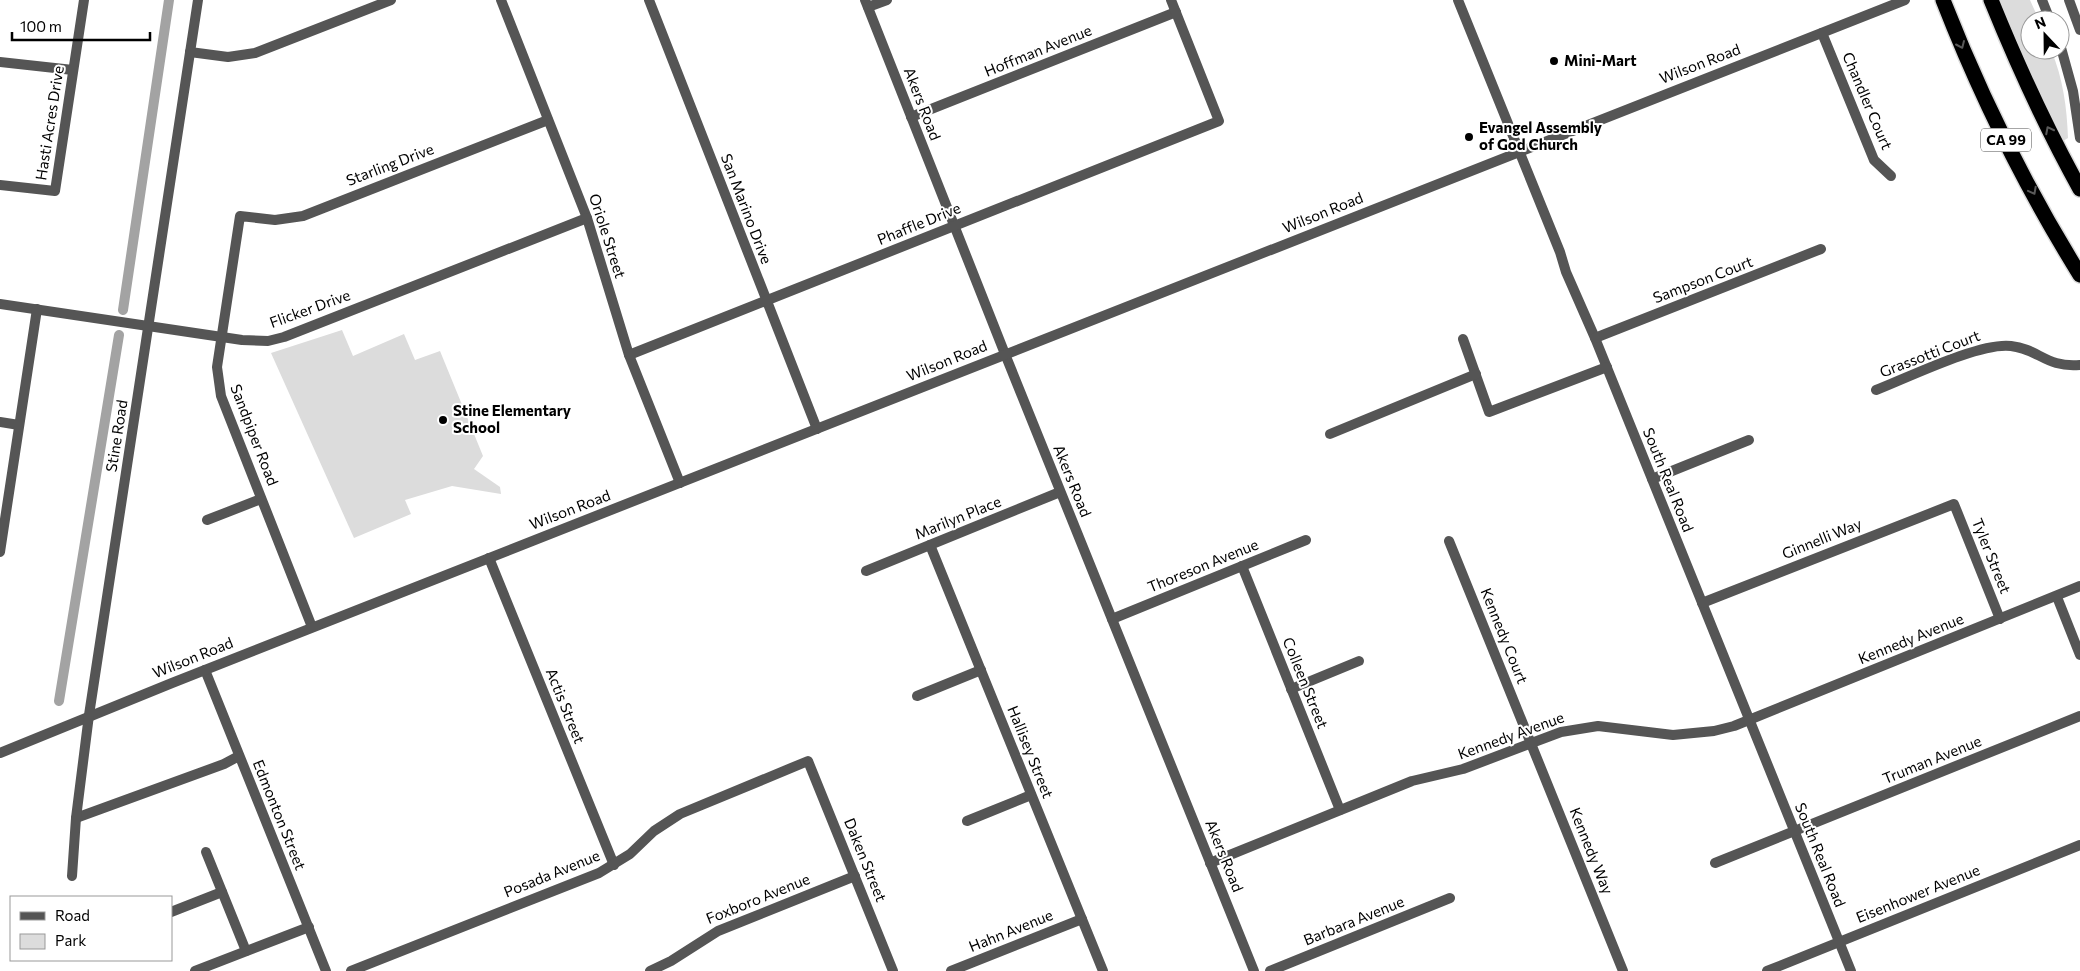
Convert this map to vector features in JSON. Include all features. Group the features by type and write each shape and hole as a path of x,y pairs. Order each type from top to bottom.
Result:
{"highway":[{"name":"CA 99","path":"1943,0 1959,40 2013,155 2080,275"},
{"name":"CA 99","path":"1991,0 2042,116 2080,188"}],"street":[{"name":"Hasti Acres Drive","path":"0,185 55,191 84,0"},
{"name":"Stine Road","path":"72,876 76,818 90,715 198,0"},
{"path":"190,52 228,57 255,53 391,0"},
{"name":"Oriole Street","path":"501,0 587,218 629,354 680,483"},
{"name":"San Marino Drive","path":"649,0 817,429"},
{"path":"867,4 887,0"},
{"path":"1171,0 1176,12"},
{"name":"South Real Road","path":"1458,0 1560,252 1566,272 1595,338 1851,971"},
{"name":"Wilson Road","path":"0,753 90,715 1905,0"},
{"path":"2068,0 2080,30"},
{"name":"Akers Road","path":"867,4 1060,492 1254,971"},
{"name":"Phaffle Drive","path":"629,354 1219,121 1176,12"},
{"name":"Hoffman Avenue","path":"911,117 1176,12"},
{"name":"Chandler Court","path":"1822,33 1874,160 1891,176"},
{"path":"2064,60 2073,91 2080,138"},
{"path":"0,62 73,70"},
{"name":"Starling Drive","path":"240,216 275,220 303,216 548,120"},
{"name":"Sandpiper Road","path":"240,216 217,367 221,396 312,628"},
{"name":"Flicker Drive","path":"0,304 252,341 284,337 587,218"},
{"name":"Sampson Court","path":"1595,338 1821,249"},
{"path":"0,552 37,309"},
{"path":"1463,339 1488,412 1607,368"},
{"name":"Grassotti Court","path":"1876,390 1978,350 1996,346 2022,348 2056,364 2067,366 2080,365"},
{"path":"1330,434 1476,374"},
{"path":"0,422 19,425"},
{"path":"1652,479 1749,440"},
{"name":"Marilyn Place","path":"866,571 1060,492"},
{"path":"207,520 262,499"},
{"name":"Ginnelli Way","path":"1702,603 1954,504"},
{"name":"Tyler Street","path":"1954,504 2000,619"},
{"name":"Thoreson Avenue","path":"1112,619 1306,540"},
{"name":"Kennedy Court","path":"1449,541 1531,743"},
{"name":"Hallisey Street","path":"930,545 1103,971"},
{"name":"Actis Street","path":"489,558 614,865"},
{"name":"Colleen Street","path":"1242,566 1340,810"},
{"name":"Kennedy Avenue","path":"1210,863 1412,781 1463,769 1531,743 1578,728 1616,727 1652,734 1693,734 1714,731 1750,720 2080,586"},
{"path":"2056,596 2080,655"},
{"path":"1291,689 1359,661"},
{"name":"Edmonton Street","path":"205,670 326,971"},
{"path":"917,696 981,670"},
{"name":"Truman Avenue","path":"1715,863 2080,716"},
{"name":"Kennedy Way","path":"1531,743 1623,971"},
{"path":"76,818 224,764 239,756"},
{"name":"Posada Avenue","path":"351,971 599,873 630,854 654,831 680,814 808,761"},
{"name":"Daken Street","path":"808,761 894,971"},
{"path":"967,821 1031,795"},
{"name":"Eisenhower Avenue","path":"1768,971 2080,845"},
{"path":"206,852 246,951"},
{"name":"Foxboro Avenue","path":"650,971 672,961 718,931 855,876"},
{"path":"172,912 222,892"},
{"name":"Barbara Avenue","path":"1270,971 1450,898"},
{"name":"Hahn Avenue","path":"951,971 1082,919"},
{"path":"195,971 309,927"}],"green space":[{"path":"1998,0 2030,0 2034,10 2020,10 2020,50"},
{"path":"2025,60 2055,60 2067,116 2068,138 2063,141"},
{"path":"342,330 353,356 404,334 415,360 440,351 483,456 474,469 500,487 501,494 452,486 405,500 411,514 354,538 271,353"}],"waterway":[{"path":"123,310 169,0"},
{"path":"59,701 119,335"}],"place":[{"name":"Mini-Mart","path":"1554,61"},
{"name":"Evangel Assembly of God Church","path":"1469,137"},
{"name":"Stine Elementary School","path":"443,420"}]}
